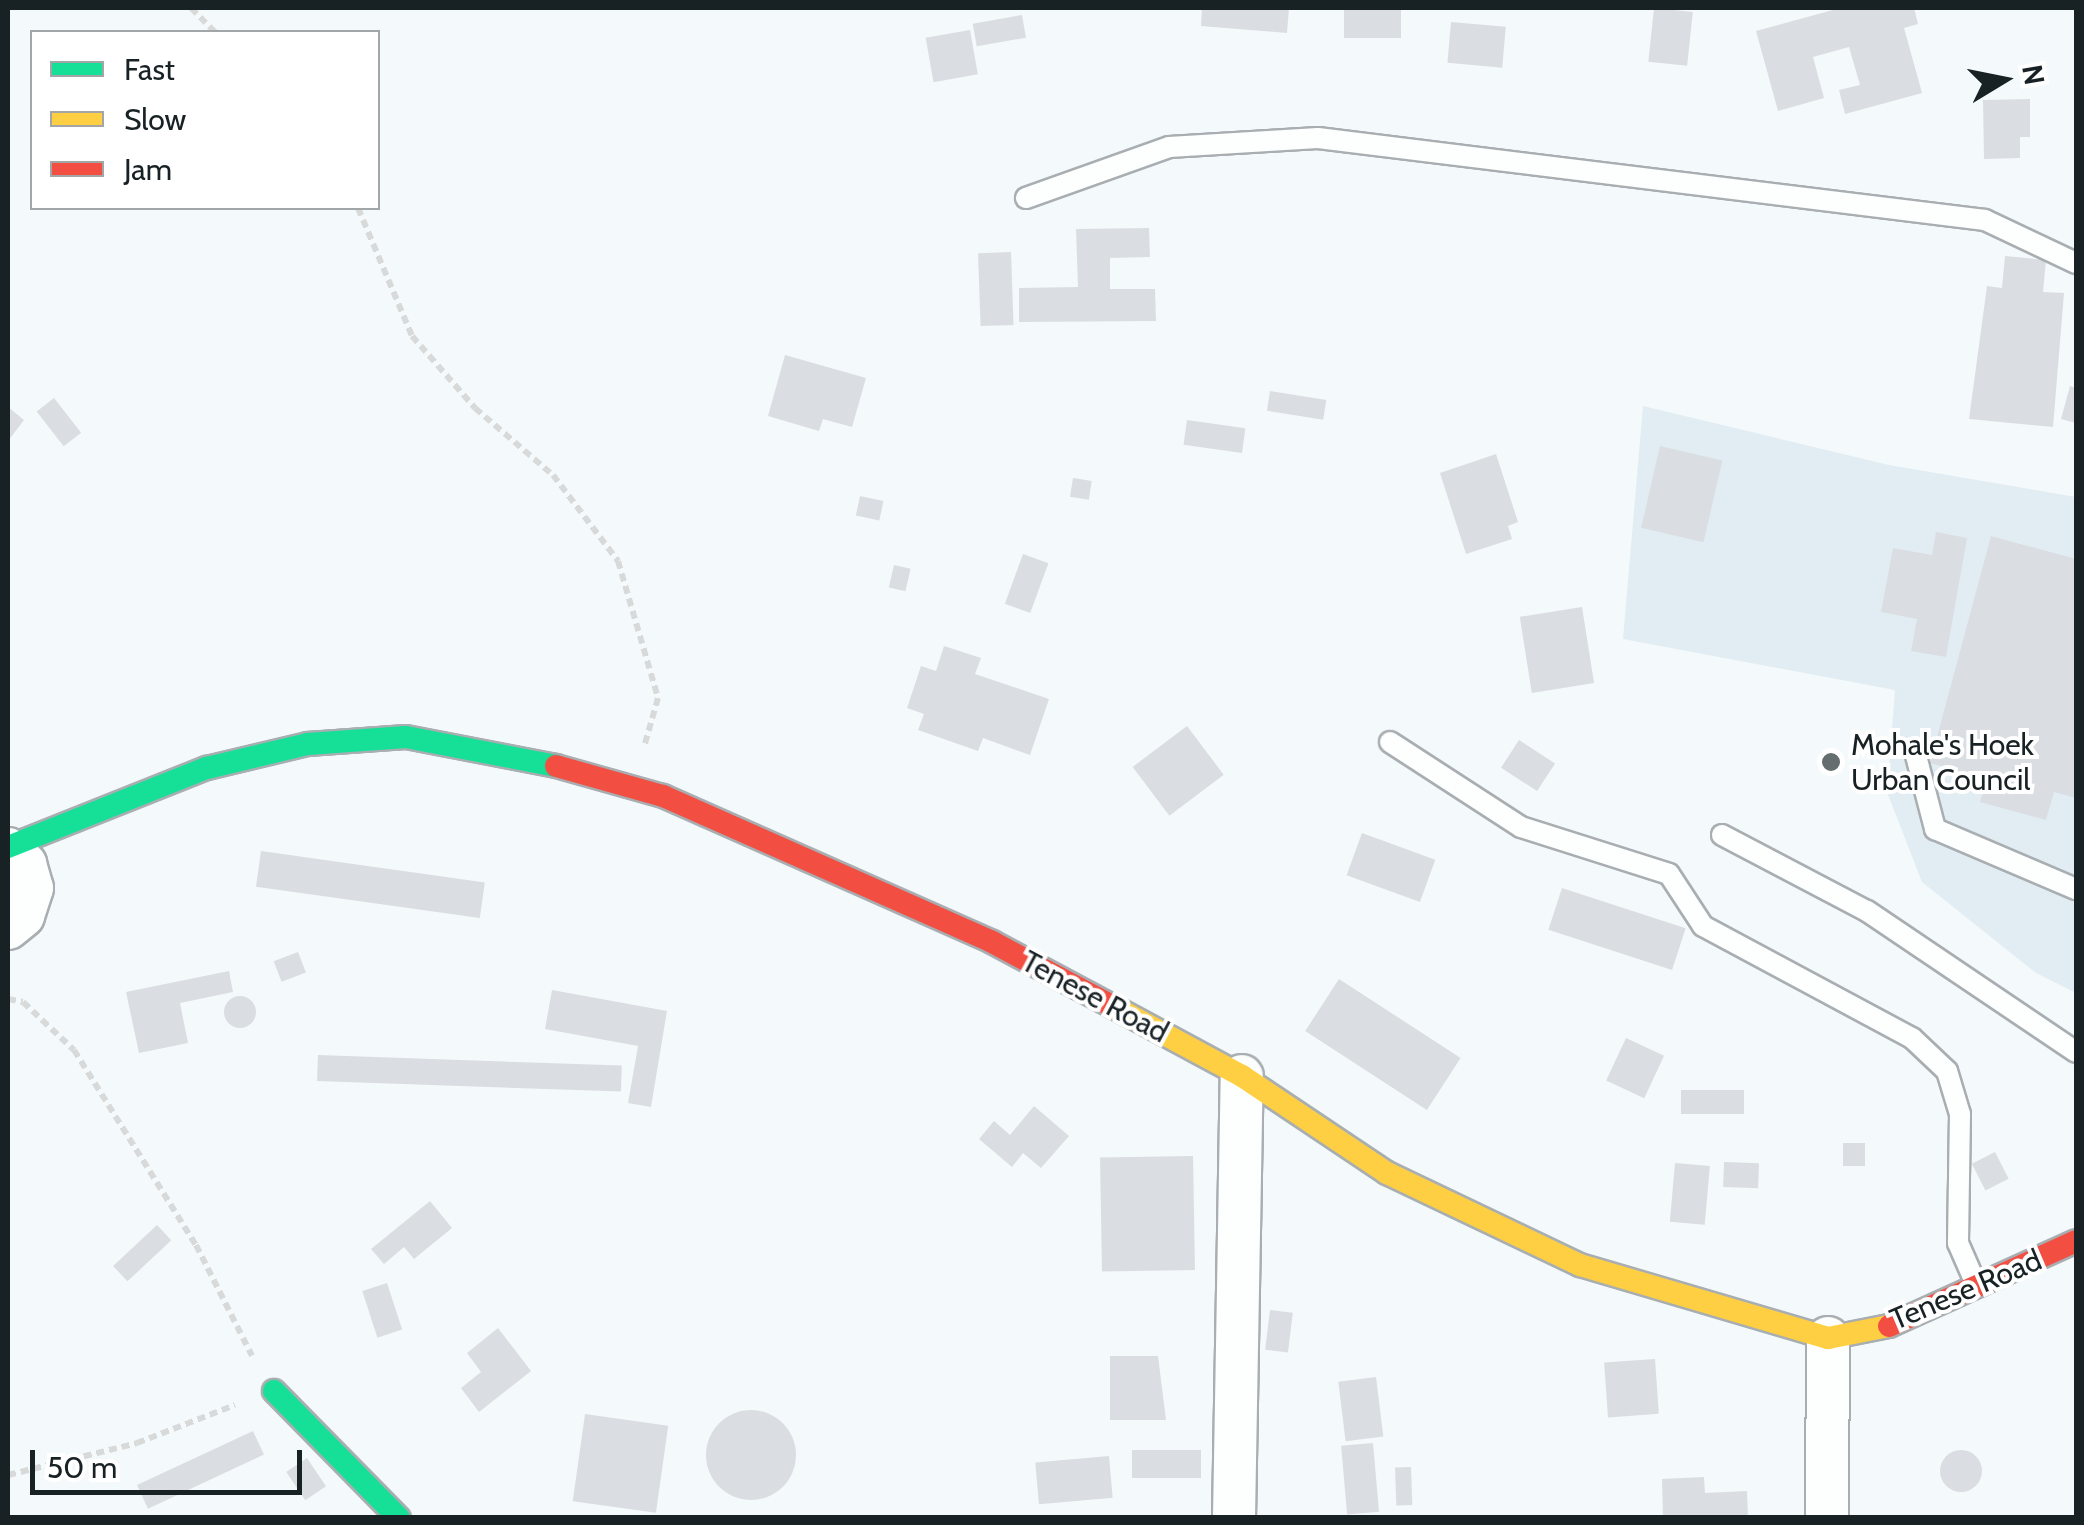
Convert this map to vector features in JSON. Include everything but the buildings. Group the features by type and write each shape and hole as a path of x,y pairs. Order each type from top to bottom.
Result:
{"street":[{"name":"Tenese Road","path":"8,848 81,824 207,768 308,744 386,738 507,752 633,785 992,942 1242,1076 1387,1172 1580,1265 1828,1338 1897,1324 1978,1291 2076,1240"},
{"path":"9,933 32,888 70,851 81,824"},
{"path":"8,848 25,864 32,888"},
{"path":"1234,1518 1242,1076"},
{"path":"1826,1518 1828,1338"},
{"path":"274,1391 400,1518"}],"lane":[{"path":"1026,198 1168,147 1318,138 1986,220 2076,263"},
{"path":"1390,742 1521,827 1669,874 1703,926 1912,1038 1947,1071 1960,1114 1958,1243 1978,1291"},
{"path":"1915,752 1935,829 2076,889"},
{"path":"1722,835 1867,911 2076,1052"}],"path":[{"path":"191,8 213,30"},
{"path":"359,210 412,336 475,408 553,475 618,561 658,698 633,785"},
{"path":"8,999 23,1002 74,1050 196,1246 274,1391 137,1443 8,1474"}],"shaded area":[{"path":"1643,406 1889,465 2076,497 2076,993 2036,973 1922,882 1887,792 1895,690 1623,639"}],"traffic: fast":[{"path":"8,847 207,768 308,744 406,737 556,766"},
{"path":"274,1391 399,1518"}],"traffic: slow":[{"path":"1112,1006 1242,1076 1387,1173 1580,1265 1828,1338 1889,1326"}],"traffic: jam":[{"path":"556,766 663,796 992,942 1112,1006"},
{"path":"1889,1326 2076,1241"}],"place":[{"name":"Mohale's Hoek Urban Council","path":"1831,762"}]}
